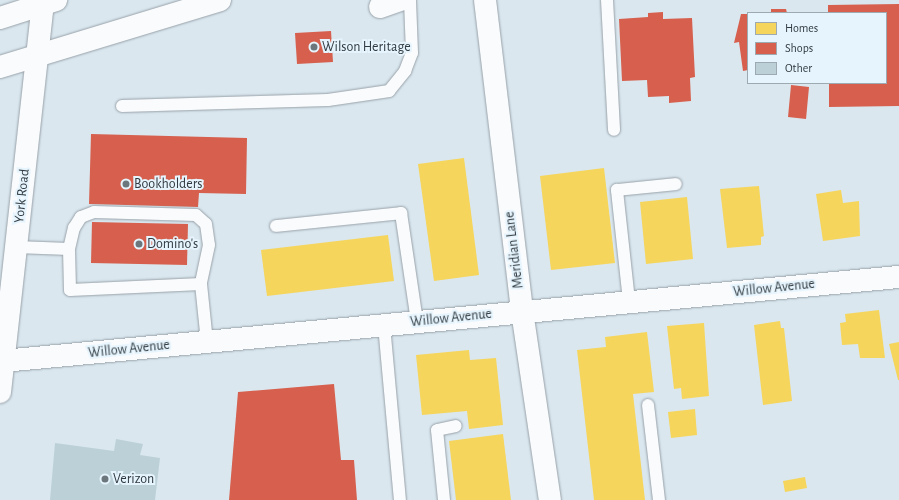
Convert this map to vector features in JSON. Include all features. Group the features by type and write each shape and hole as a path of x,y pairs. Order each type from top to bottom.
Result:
{"street":[{"path":"0,66 38,56 220,0"},
{"name":"Meridian Lane","path":"485,0 522,311 550,500"},
{"path":"0,18 48,1"},
{"name":"York Road","path":"0,392 3,347 38,56 48,1"},
{"name":"Willow Avenue","path":"3,347 207,342 522,311 899,277"}],"lane":[{"path":"122,106 328,100 388,91 405,71 412,53 410,0"},
{"path":"607,0 614,130"},
{"path":"629,302 617,190 676,184"},
{"path":"201,284 70,290 69,249 82,217 94,212 196,215 206,224 209,246 201,284 207,342"},
{"path":"276,226 401,213 417,322"},
{"path":"16,247 69,249"},
{"path":"384,325 400,500"},
{"path":"648,405 659,500"},
{"path":"444,500 437,430 456,426"}],"building: Homes":[{"path":"464,158 479,275 434,281 418,164"},
{"path":"604,168 615,263 551,270 540,176"},
{"path":"759,186 764,236 761,237 761,245 727,248 720,189"},
{"path":"841,190 843,203 859,201 860,236 823,241 816,194"},
{"path":"687,197 693,259 646,264 640,202"},
{"path":"388,235 394,281 267,296 261,250"},
{"path":"879,310 885,358 860,358 858,344 842,345 840,323 846,322 845,314"},
{"path":"780,321 781,328 784,328 792,401 763,405 754,325"},
{"path":"704,323 709,396 682,399 681,388 674,389 667,326"},
{"path":"647,332 654,392 633,394 645,500 594,500 577,350 606,347 605,337"},
{"path":"899,342 899,380 898,380 889,344"},
{"path":"469,350 470,360 496,358 503,425 469,429 467,411 422,415 416,355"},
{"path":"695,409 697,435 671,438 668,412"},
{"path":"503,434 511,500 456,500 449,441"},
{"path":"805,477 807,488 785,492 783,481"}],"building: Shops":[{"path":"899,4 899,106 829,107 829,84 887,84 887,12 828,12 828,5"},
{"path":"771,9 786,9 787,12 771,12"},
{"path":"663,12 663,19 692,18 695,77 690,78 691,101 669,103 669,96 648,97 647,80 622,81 619,19 648,17 648,13"},
{"path":"741,14 747,14 747,70 743,71 739,42 734,43"},
{"name":"Wilson Heritage","path":"331,31 333,62 297,64 295,33"},
{"path":"791,85 809,87 806,119 788,117"},
{"path":"91,134 247,138 246,194 199,193 198,207 89,204"},
{"name":"Domino's","path":"92,222 188,224 187,265 91,263"},
{"path":"334,384 341,460 354,460 357,500 229,500 238,392"}],"building: Other":[{"name":"Verizon","path":"116,439 143,444 140,455 160,458 155,500 50,500 55,443 114,451"}],"place":[{"name":"Wilson Heritage","path":"314,47"},
{"name":"Bookholders","path":"126,184"},
{"name":"Domino's","path":"139,244"},
{"name":"Verizon","path":"105,479"}]}
